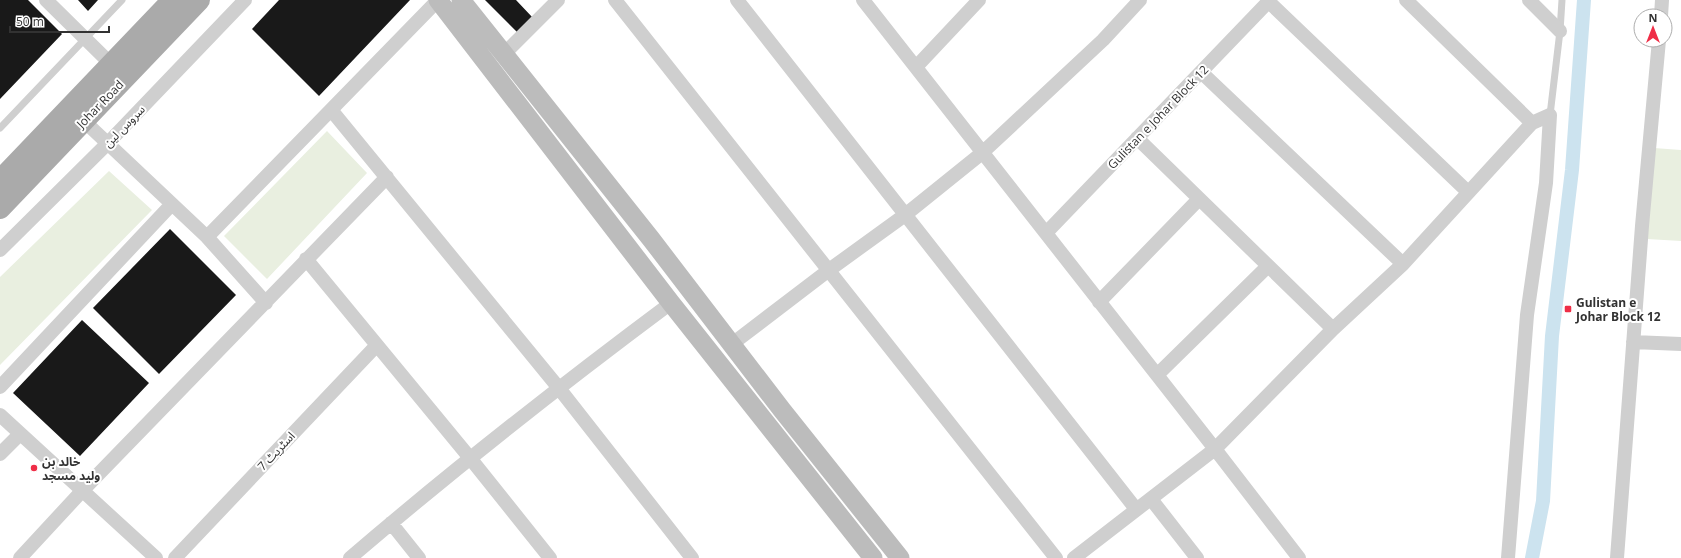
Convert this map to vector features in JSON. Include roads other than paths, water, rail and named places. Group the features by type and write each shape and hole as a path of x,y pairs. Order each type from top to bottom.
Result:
{"main road":[{"name":"Johar Road","path":"0,181 173,0"},
{"name":"Johar Road","path":"0,208 199,0"}],"street":[{"path":"46,0 111,64"},
{"name":"سروس لین","path":"0,250 107,144 246,0"},
{"path":"208,237 332,111 438,0 671,303 873,558"},
{"path":"462,0 651,239 776,402 900,558"},
{"path":"504,54 558,0"},
{"path":"615,0 1056,558"},
{"path":"737,0 1136,510"},
{"path":"863,0 1299,558"},
{"path":"916,66 979,0"},
{"path":"732,344 829,270 905,215 982,152 1103,40 1140,0"},
{"path":"1406,0 1532,123"},
{"path":"1529,0 1560,31"},
{"path":"1269,1 1468,192"},
{"name":"Gulistan e Johar Block 12","path":"1046,234 1269,1"},
{"path":"1616,558 1658,48"},
{"path":"1201,72 1403,264"},
{"path":"332,111 558,387 692,558"},
{"path":"1074,558 1215,449 1333,329 1403,264 1532,123 1550,115 1546,183 1527,315 1508,558"},
{"path":"84,121 208,237 266,303"},
{"path":"1137,138 1333,329"},
{"path":"20,558 82,492 266,303 306,259 387,177"},
{"path":"1099,302 1200,199"},
{"path":"0,387 172,204"},
{"path":"306,259 470,458 550,558"},
{"path":"1157,375 1268,266"},
{"path":"350,558 558,387 671,303"},
{"path":"1634,342 1681,344"},
{"name":"اسٹریٹ 7","path":"175,558 377,345"},
{"path":"760,415 776,402"},
{"path":"0,414 82,492 156,558"},
{"path":"0,454 20,434"},
{"path":"1151,499 1197,558"},
{"path":"391,523 419,558"}],"lane":[{"path":"0,128 122,0"},
{"path":"1550,115 1560,31 1562,0"}],"waterway":[{"path":"1532,558 1543,501 1552,336 1572,170 1584,0"}],"place":[{"name":"Gulistan e Johar Block 12","path":"1568,309"},
{"name":"خالد بن ولید مسجد","path":"34,468"}]}
